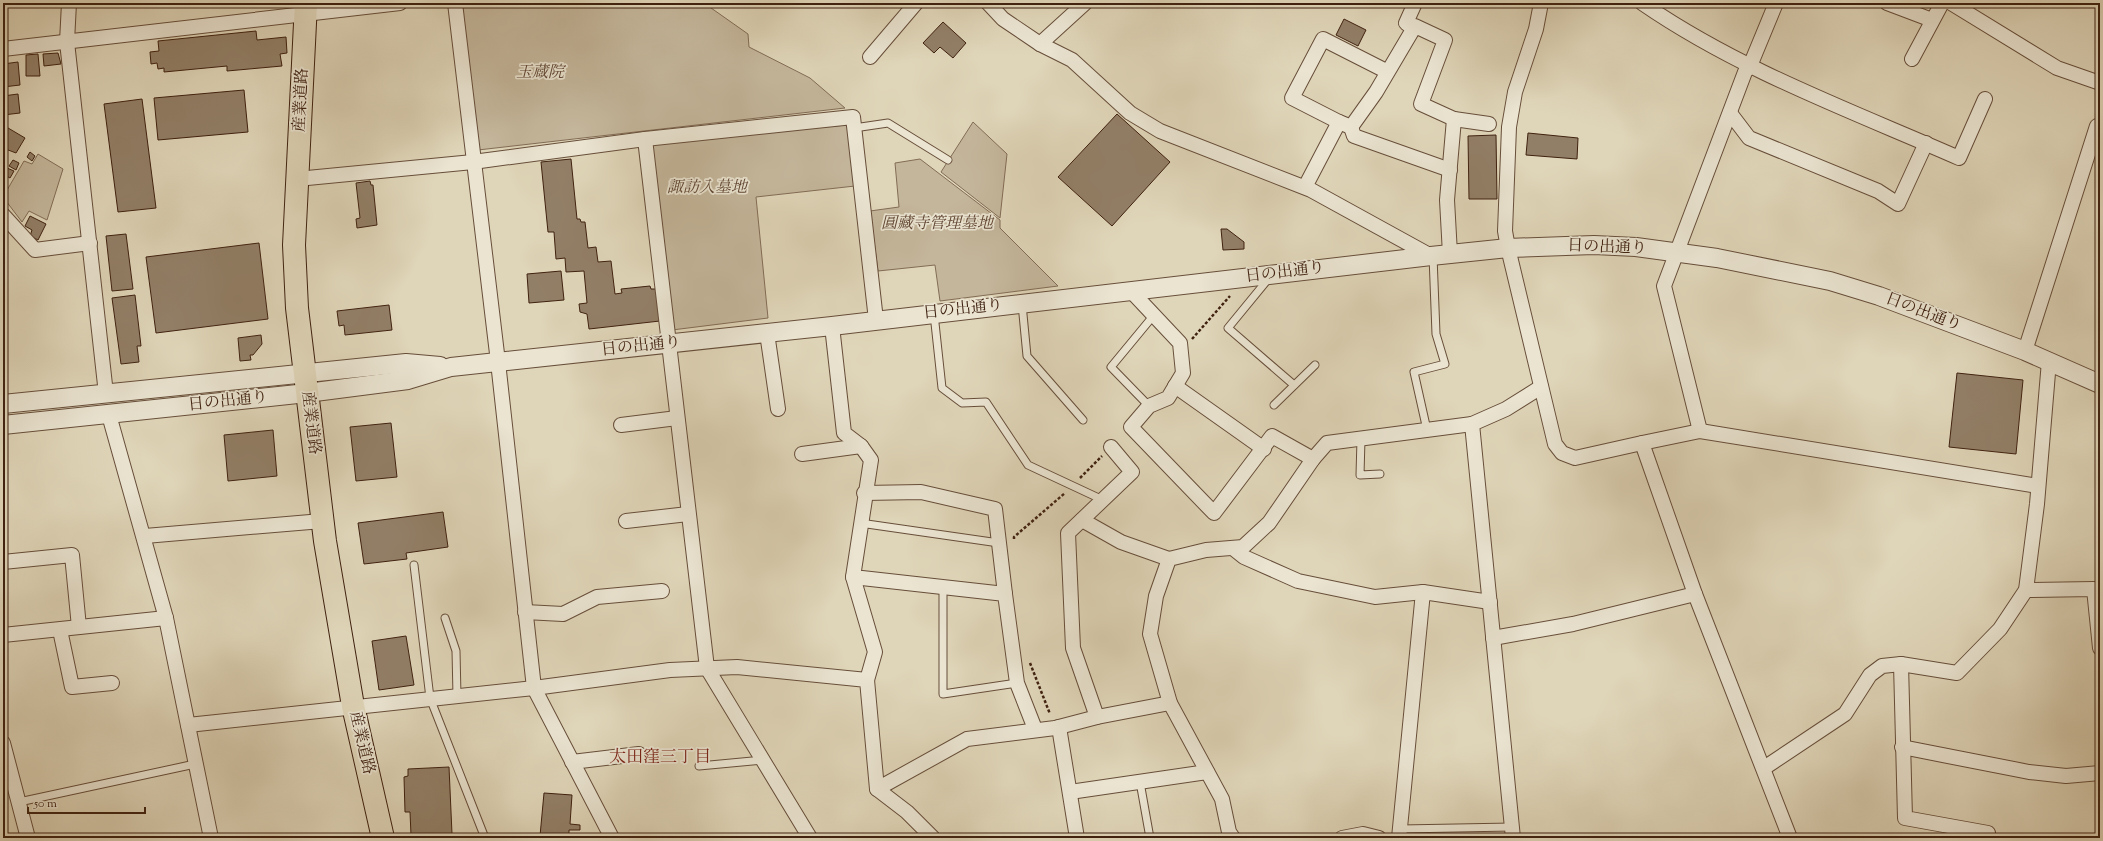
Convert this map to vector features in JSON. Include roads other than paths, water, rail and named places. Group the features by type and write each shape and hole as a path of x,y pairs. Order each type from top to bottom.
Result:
{"main road":[{"name":"産業道路","path":"306,8 294,245 297,308 322,521 353,706 383,838"}],"street":[{"path":"64,3 68,3 67,42 106,394"},
{"path":"3,49 67,42 306,8 400,3"},
{"path":"455,3 498,362 534,688 612,838"},
{"path":"870,57 916,3"},
{"path":"988,3 1003,20 1040,44 1072,60 1130,112 1160,131 1305,187 1438,255 1447,200 1454,119"},
{"path":"1040,44 1085,3"},
{"path":"1415,3 1406,24 1413,28 1415,26 1445,40 1421,104 1454,119 1489,124"},
{"path":"1540,3 1536,30 1515,92 1509,127 1505,231 1555,444 1562,453 1575,458 1700,431 2038,486"},
{"path":"1642,3 1696,37 1750,66 1959,158 1985,99"},
{"path":"1700,431 1664,286 1745,72 1750,66 1776,3"},
{"path":"1887,3 1932,20"},
{"path":"1912,59 1942,3"},
{"path":"1951,3 2057,68 2100,83"},
{"path":"1305,187 1345,125 1376,92 1386,71 1413,28"},
{"path":"1386,71 1323,39 1292,98 1345,125 1354,136 1450,170"},
{"path":"1730,113 1749,138 1878,191 1898,204 1926,143"},
{"path":"297,179 473,162 646,139 853,117 876,320"},
{"path":"2025,351 2097,126 2100,127"},
{"path":"646,139 668,344 707,668 810,838"},
{"path":"3,215 35,250 90,243"},
{"name":"日の出通り","path":"3,426 109,416 306,383 406,364 451,367 832,326 1438,255 1508,248 1594,245 1676,252 1764,266 1830,281 1879,296 2025,351 2100,384"},
{"path":"1131,291 1180,343 1183,373 1168,398 1149,406 1131,427 1214,513 1264,449 1272,436 1313,458"},
{"path":"832,326 844,433 861,446 870,460 853,577 875,652 867,680 877,789 907,812 933,838"},
{"path":"767,333 778,409"},
{"path":"1764,768 1845,714 1870,674 1882,666 1901,664 1957,673 2000,629 2026,590 2038,486 2049,361"},
{"name":"日の出通り","path":"3,404 106,394 306,383"},
{"path":"1175,386 1264,449"},
{"path":"1082,520 1121,542 1169,559 1206,550 1234,549 1244,547 1269,523 1313,458 1327,443 1472,424 1506,409 1541,387"},
{"path":"109,416 166,618 211,838"},
{"path":"620,425 677,418"},
{"path":"1472,424 1513,833"},
{"path":"1642,443 1695,594 1790,838"},
{"path":"802,454 861,446"},
{"path":"1096,717 1073,648 1068,533 1132,472 1111,447"},
{"path":"864,493 921,492 995,508 1016,683 1035,729"},
{"path":"626,521 688,514"},
{"path":"144,536 322,521"},
{"path":"1234,549 1244,557 1298,580 1375,598 1423,592 1490,602"},
{"path":"3,562 72,556 80,628"},
{"path":"1169,559 1156,596 1150,634 1170,702 1222,799 1229,832 1233,838"},
{"path":"853,577 1005,594"},
{"path":"2026,590 2094,589 2100,648"},
{"path":"525,612 563,614 597,597 662,591"},
{"path":"1400,834 1423,592"},
{"path":"1493,638 1573,624 1695,594"},
{"path":"3,635 166,618"},
{"path":"60,630 72,687 112,683"},
{"path":"1901,664 1905,818 1988,833 1987,838"},
{"path":"188,725 353,706 534,688 670,670 737,667 867,680"},
{"path":"877,789 967,739 1057,727 1096,717 1170,702"},
{"path":"1057,727 1070,792 1077,838"},
{"path":"3,743 8,782 19,802 28,838"},
{"path":"1902,746 2030,772 2066,776 2100,774"},
{"path":"572,762 639,754"},
{"path":"1070,792 1207,772"},
{"path":"1342,838 1363,834 1378,838"}],"lane":[{"path":"854,128 888,123 948,160"},
{"path":"1427,430 1414,372 1445,364 1436,334 1438,255"},
{"path":"1272,274 1228,328 1294,385"},
{"path":"1022,304 1028,356 1083,420"},
{"path":"934,314 942,388 962,403 986,402 1028,465 1103,500"},
{"path":"1149,406 1111,368 1154,315"},
{"path":"1274,405 1315,365"},
{"path":"1361,439 1360,475 1380,474"},
{"path":"860,523 999,543"},
{"path":"414,565 430,698 485,838"},
{"path":"943,588 943,694 1016,683"},
{"path":"445,618 456,651 457,696"},
{"path":"699,766 763,760"},
{"path":"19,802 195,764"},
{"path":"1140,782 1150,838"},
{"path":"1400,834 1513,833"}],"district":[{"name":"太田窪三丁目","path":"660,758"}],"park label":[{"name":"玉蔵院","path":"540,73"},
{"name":"諏訪入墓地","path":"707,188"},
{"name":"圓藏寺管理墓地","path":"937,224"}]}
